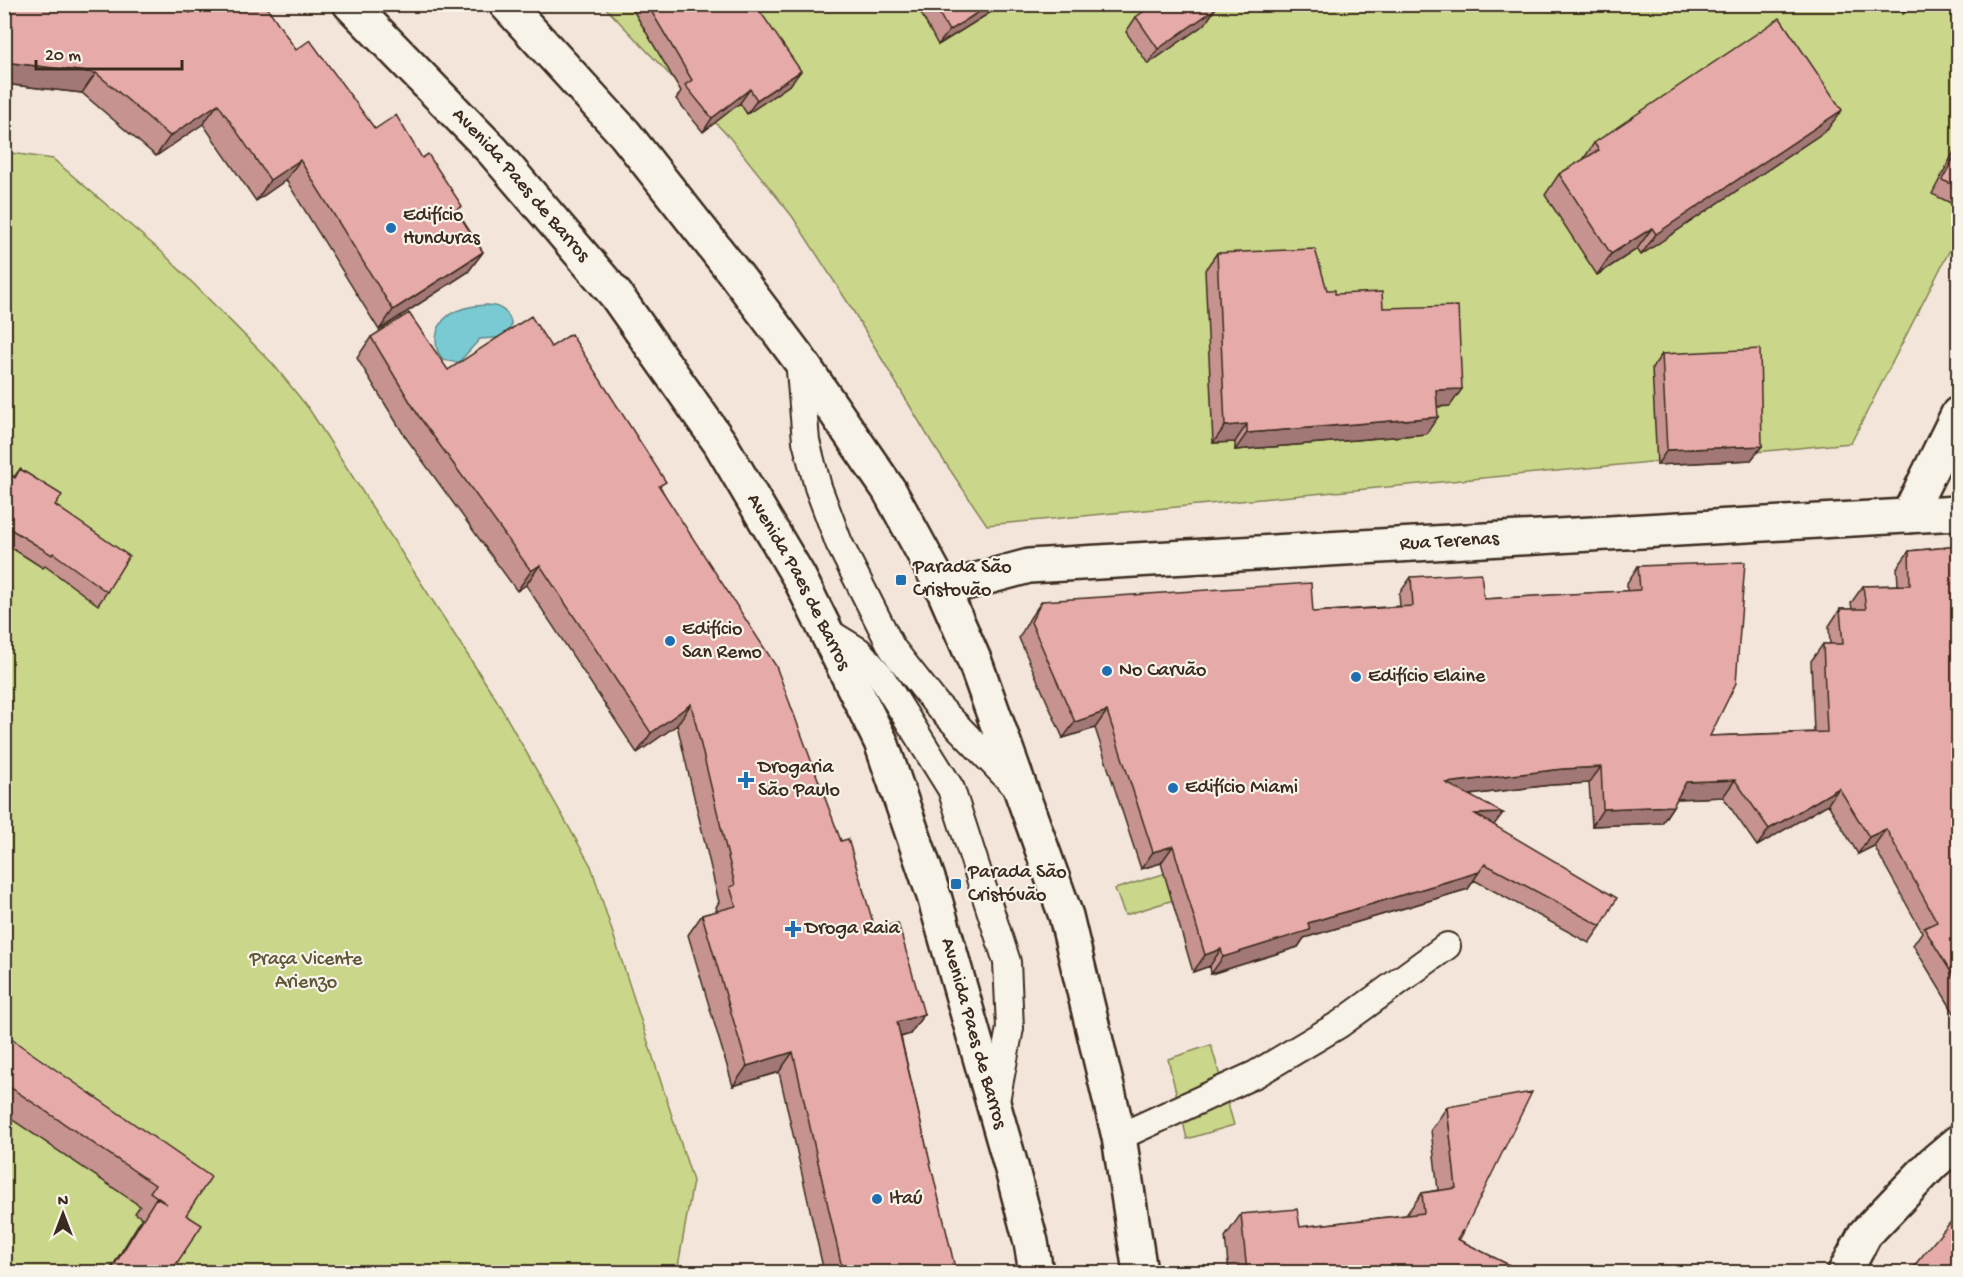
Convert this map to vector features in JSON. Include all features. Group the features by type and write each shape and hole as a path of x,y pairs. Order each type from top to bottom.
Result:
{"main road":[{"name":"Avenida Paes de Barros","path":"350,4 493,151 616,295 720,443 799,577 881,742 934,896 995,1108 1031,1242 1036,1272"},
{"path":"506,4 625,134 799,359 889,490 944,589 975,662 1066,916 1119,1137 1140,1272"},
{"path":"1908,516 1959,414"},
{"name":"Rua Terenas","path":"944,589 1029,566 1959,513"},
{"path":"1845,1272 1865,1234 1933,1163 1959,1142"}],"lane":[{"path":"799,359 806,441 818,487 839,543 892,648 936,704 1024,796"},
{"path":"825,630 860,651 880,675 951,789 1007,962 1010,1028 995,1108"},
{"path":"1119,1137 1256,1074 1340,1024 1448,946"}],"green space":[{"path":"603,5 1958,5 1958,234 1851,443 987,525 932,443 852,309 792,216 730,138"},
{"name":"Praça Vicente Arienzo","path":"4,152 53,159 163,253 273,364 309,409 496,699 591,866 693,1181 677,1272 5,1272"},
{"path":"1291,834 1348,846 1125,915 1115,889"},
{"path":"1211,1045 1234,1125 1187,1139 1168,1059"}],"water":[{"path":"486,305 499,308 508,315 511,325 506,337 480,339 458,363 444,360 438,353 436,342 442,322 461,309"}],"building":[{"path":"4,4 184,4 190,13 202,4 265,4 296,50 310,40 375,129 396,115 422,158 428,154 462,206 456,210 483,252 393,310 300,160 270,180 218,104 170,136 96,73 4,62"},
{"path":"647,4 755,4 801,71 757,100 750,89 712,118 685,85 692,80"},
{"path":"934,4 991,4 949,31"},
{"path":"1154,4 1212,4 1215,9 1158,49 1136,17"},
{"path":"1780,18 1842,110 1656,234 1652,228 1611,254 1559,174 1599,150 1594,143"},
{"path":"1959,148 1959,187 1942,180"},
{"path":"1315,249 1327,290 1335,290 1335,294 1382,292 1383,308 1458,306 1462,389 1436,390 1438,417 1247,433 1247,424 1225,426 1217,253"},
{"path":"409,313 448,370 531,316 551,347 571,334 666,482 659,486 776,666 841,841 848,839 875,929 898,923 924,1014 897,1022 956,1272 843,1272 793,1052 747,1066 702,915 736,906 730,887 735,885 691,704 651,733 540,565 531,571 418,415 371,337"},
{"path":"1760,349 1762,446 1667,450 1662,354"},
{"path":"20,469 62,495 55,505 129,556 107,592 53,553 52,555 4,525 4,471 15,478"},
{"path":"1959,546 1959,985 1924,928 1937,922 1886,829 1869,837 1839,788 1769,829 1735,780 1686,782 1673,806 1603,809 1601,767 1562,769 1446,783 1503,813 1475,814 1617,898 1601,926 1485,864 1479,872 1308,923 1310,930 1223,957 1221,949 1205,955 1173,846 1153,852 1107,711 1075,722 1031,622 1042,601 1311,583 1313,612 1413,606 1411,577 1481,573 1484,599 1640,590 1638,566 1745,562 1736,683 1710,736 1827,732 1823,644 1843,644 1840,609 1866,609 1863,586 1910,585 1909,551"},
{"path":"4,1034 211,1177 186,1215 202,1225 171,1272 110,1272 156,1198 167,1204 150,1192 155,1185 4,1083"},
{"path":"1532,1092 1462,1235 1462,1231 1457,1239 1523,1272 1247,1272 1241,1214 1297,1209 1300,1227 1424,1213 1422,1193 1456,1188 1447,1107"},
{"path":"1959,1212 1959,1272 1911,1272 1918,1261"}],"place":[{"name":"Edifício Hunduras","path":"391,228"},
{"name":"Parada São Cristovão","path":"901,580"},
{"name":"Edifício San Remo","path":"670,641"},
{"name":"No Carvão","path":"1107,671"},
{"name":"Edifício Elaine","path":"1356,677"},
{"name":"Drogaria São Paulo","path":"746,780"},
{"name":"Edifício Miami","path":"1173,788"},
{"name":"Parada São Cristóvão","path":"956,884"},
{"name":"Droga Raia","path":"793,929"},
{"name":"Itaú","path":"877,1199"}]}
